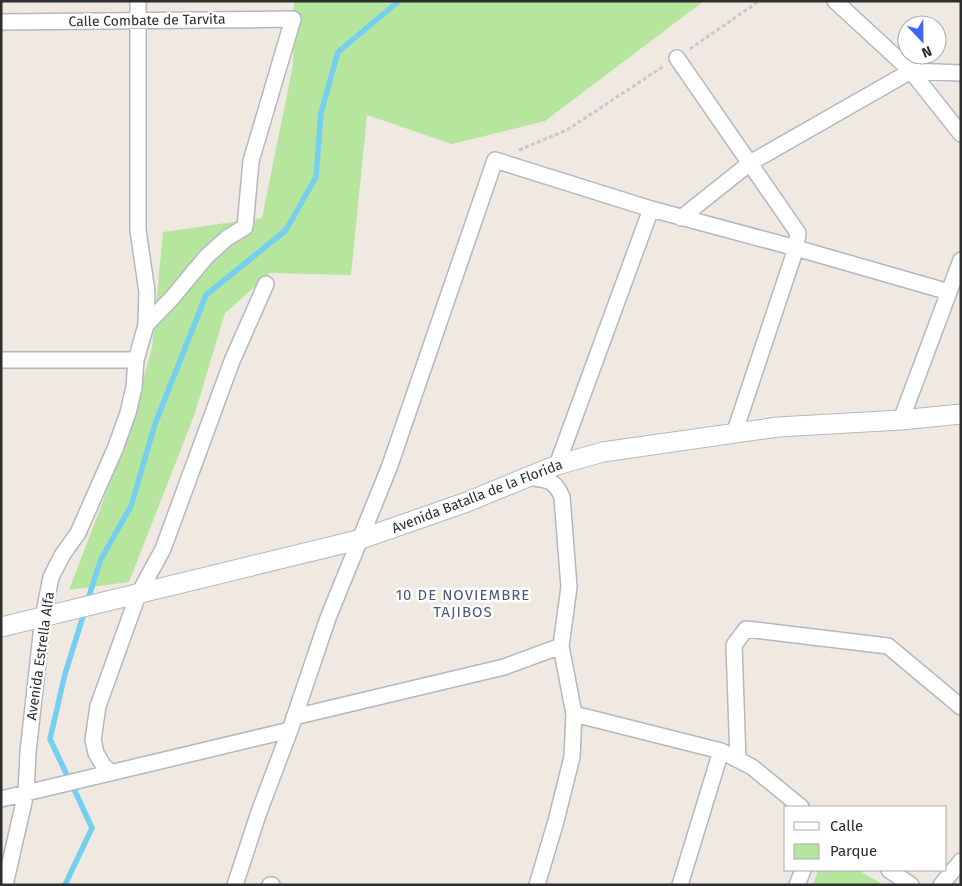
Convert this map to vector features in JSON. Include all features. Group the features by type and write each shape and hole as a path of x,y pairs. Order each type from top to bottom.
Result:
{"street":[{"path":"138,1 138,230 147,292 146,325"},
{"path":"835,1 911,71 961,134"},
{"name":"Calle Combate de Tarvita","path":"1,22 293,19 251,161 245,227 227,238 207,256 172,298 146,325"},
{"path":"677,58 798,233 796,248 734,434"},
{"path":"681,218 750,163 911,71 961,72"},
{"path":"235,885 258,812 292,724 328,618 388,468 495,160 681,218 796,248 949,292"},
{"path":"557,465 651,209"},
{"path":"901,420 961,260"},
{"path":"111,772 103,765 96,753 93,740 98,706 138,595 163,549 232,361 266,284"},
{"name":"Avenida Estrella Alfa","path":"5,885 26,793 28,752 44,618 51,577 63,554 78,533 115,450 128,413 134,387 136,360 146,325"},
{"path":"1,360 136,360"},
{"name":"Avenida Batalla de la Florida","path":"1,628 358,540 467,502 557,465 603,452 778,427 901,420 961,414"},
{"path":"527,478 548,480 557,486 562,498 569,587 560,646 574,714 572,757 537,885"},
{"path":"738,760 734,645 746,629 888,646 961,707"},
{"path":"1,799 111,772 504,667 560,646"},
{"path":"574,714 721,751 752,766 800,806"},
{"path":"680,885 721,751"},
{"path":"941,885 961,861"},
{"path":"797,885 802,871"},
{"path":"890,871 911,885"}],"path":[{"path":"495,160 567,130 677,58 759,1"}],"green space":[{"path":"294,1 704,1 545,121 452,144 367,115 351,275 270,273 225,313 194,416 129,582 69,590 126,441 152,348 163,232 262,218 293,65"},
{"path":"818,871 860,871 884,885 813,885"}],"waterway":[{"path":"87,602 101,559 131,506 155,424 206,295 286,230 316,177 321,113 338,52 399,1"},
{"path":"66,773 50,739 65,674 85,610"},
{"path":"65,885 92,828 75,791"}],"district":[{"name":"10 DE NOVIEMBRE TAJIBOS","path":"463,604"}]}
